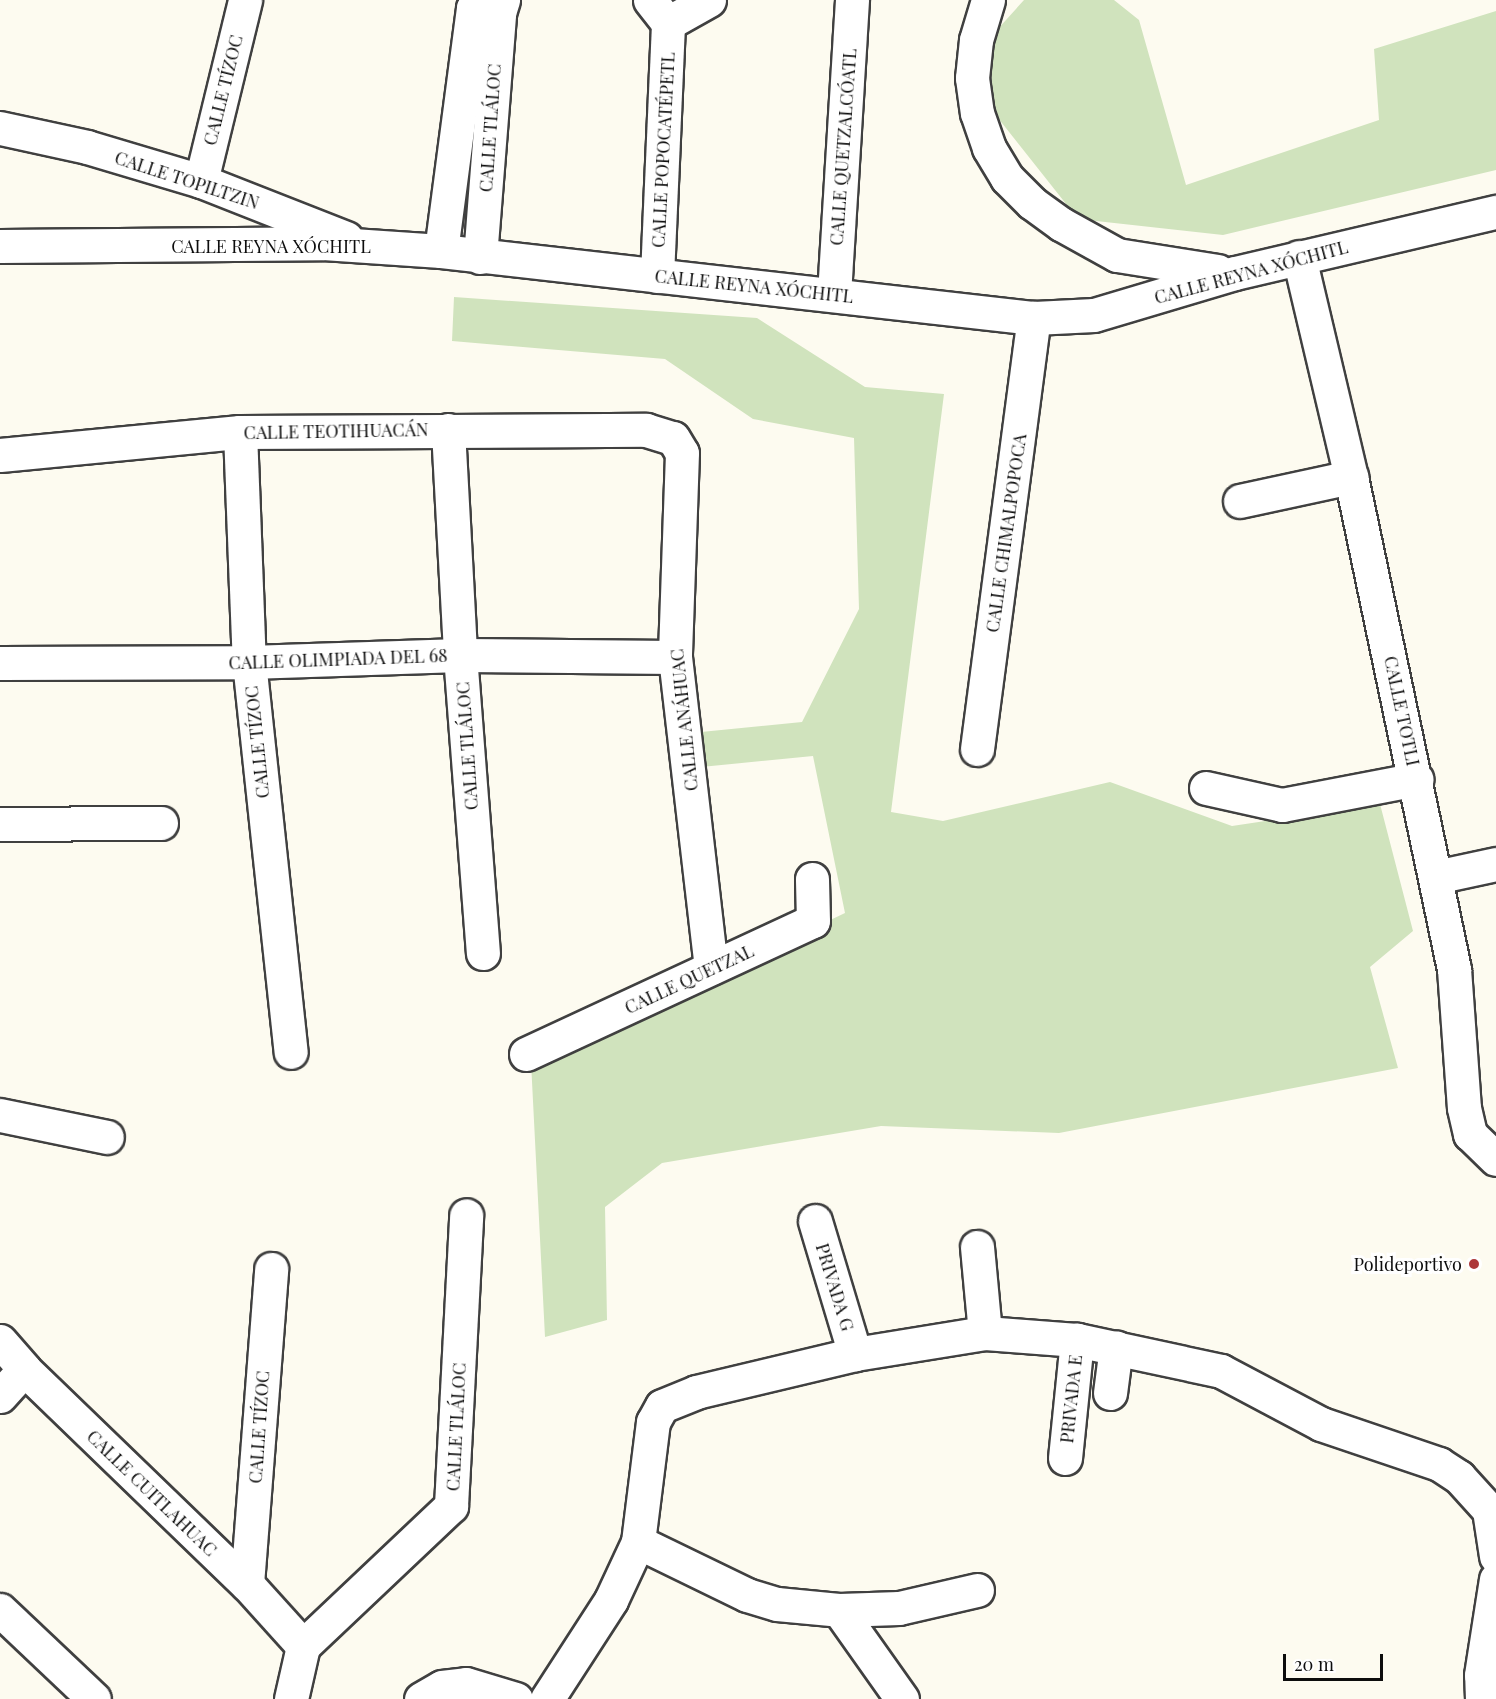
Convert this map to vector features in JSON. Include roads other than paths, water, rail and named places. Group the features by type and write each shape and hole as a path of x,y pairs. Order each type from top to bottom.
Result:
{"street":[{"name":"CALLE TÍZOC","path":"201,181 245,0"},
{"name":"CALLE TLÁLOC","path":"441,251 473,8 480,0"},
{"name":"CALLE TLÁLOC","path":"480,257 499,13 503,0"},
{"path":"659,12 709,0"},
{"name":"CALLE QUETZALCÓATL","path":"834,294 852,0"},
{"path":"988,0 976,40 972,78 977,113 989,148 1007,177 1032,203 1061,224 1117,255 1234,273"},
{"name":"CALLE POPOCATÉPETL","path":"657,276 659,12"},
{"name":"CALLE TOPILTZIN","path":"0,128 87,147 201,181 369,246"},
{"name":"CALLE REYNA XÓCHITL","path":"0,246 268,246 323,243 441,251 1034,318 1094,315 1299,256 1496,212"},
{"name":"CALLE TOTLI","path":"1299,256 1351,477 1437,877 1454,969 1464,1108 1470,1134 1496,1159"},
{"name":"CALLE CHIMALPOPOCA","path":"977,749 1034,318"},
{"name":"CALLE TLÁLOC","path":"448,430 460,655 483,953"},
{"name":"CALLE TEOTIHUACÁN","path":"0,455 240,432 646,430 673,438"},
{"name":"CALLE TÍZOC","path":"240,432 249,662 291,1052"},
{"name":"CALLE ANÁHUAC","path":"673,438 682,453 675,657 711,968"},
{"path":"1240,501 1351,477"},
{"name":"CALLE OLIMPIADA DEL 68","path":"0,663 249,662 460,655 675,657"},
{"path":"1206,788 1282,805 1417,779"},
{"path":"0,824 162,823"},
{"path":"1437,877 1496,864"},
{"name":"CALLE QUETZAL","path":"526,1054 813,921 812,879"},
{"path":"0,1115 107,1137"},
{"name":"CALLE TLÁLOC","path":"303,1646 451,1506 466,1215"},
{"name":"PRIVADA G","path":"815,1221 855,1354"},
{"path":"977,1247 984,1333"},
{"name":"CALLE TÍZOC","path":"247,1584 271,1269"},
{"path":"547,1699 612,1600 638,1542 652,1422 662,1406 696,1392 855,1354 984,1333 1077,1340 1221,1371 1321,1424 1439,1464 1459,1477 1489,1510 1495,1529 1496,1556"},
{"name":"PRIVADA E","path":"1065,1458 1077,1340"},
{"name":"CALLE CUITLAHUAC","path":"0,1341 24,1369 247,1584 303,1646"},
{"path":"1110,1393 1116,1347"},
{"path":"0,1396 24,1369"},
{"path":"638,1542 747,1595 777,1604 839,1610 898,1608 977,1590"},
{"path":"1482,1699 1481,1675 1496,1579"},
{"path":"0,1610 94,1699"},
{"path":"839,1610 902,1699"},
{"path":"291,1699 303,1646"},
{"path":"421,1699 442,1687 466,1684 516,1699"}],"place":[{"name":"Polideportivo","path":"1474,1264"}]}
